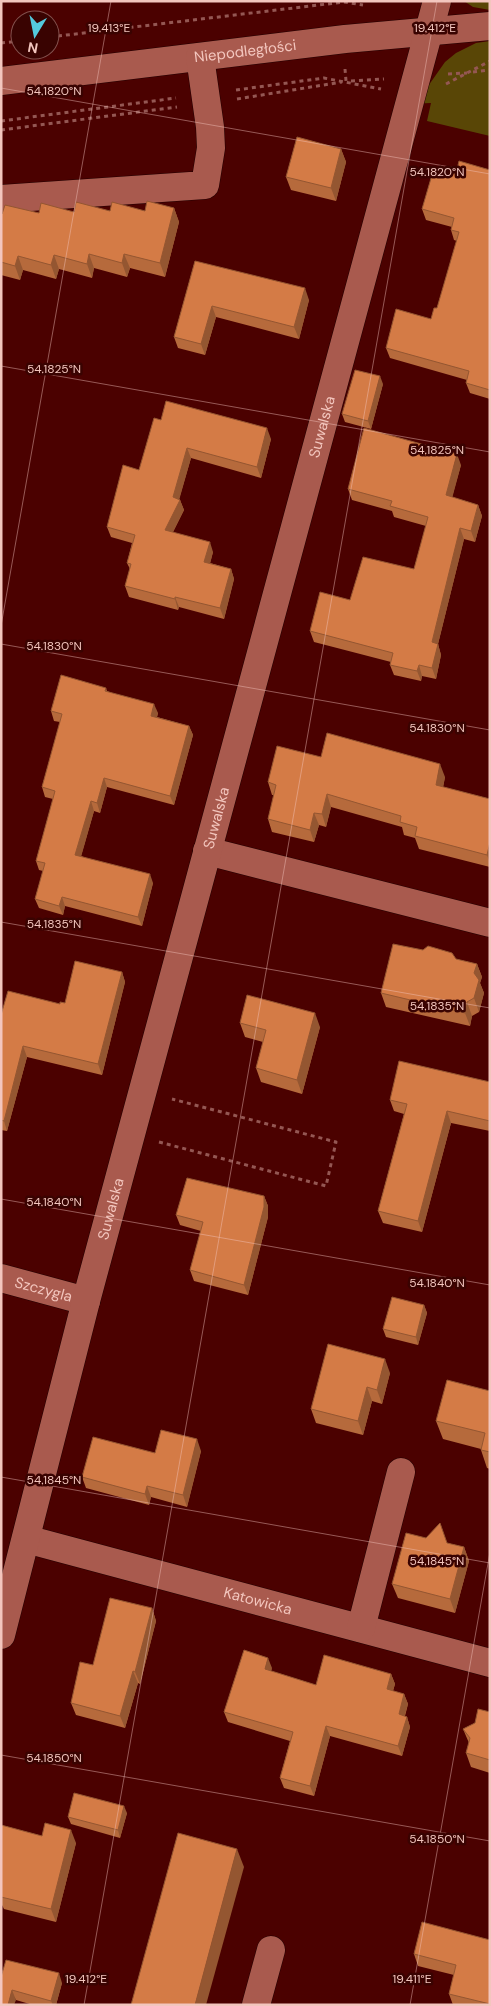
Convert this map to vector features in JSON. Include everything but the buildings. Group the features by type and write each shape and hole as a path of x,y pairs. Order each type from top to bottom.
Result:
{"street":[{"name":"Suwalska","path":"1,1635 86,1301 437,1"},
{"name":"Niepodległości","path":"1,82 200,57 429,31 490,26"},
{"path":"1,199 205,184 211,148 200,57"},
{"path":"207,850 490,923"},
{"name":"Szczygla","path":"1,1278 86,1301"},
{"path":"361,1628 401,1472"},
{"name":"Katowicka","path":"26,1539 490,1663"},
{"path":"256,2005 271,1950"}],"path":[{"path":"60,36 344,2 366,5"},
{"path":"1,121 324,78 381,89 412,92 444,84 490,61"},
{"path":"132,1135 326,1186 336,1142 144,1091"}],"shaded area":[{"path":"464,1 490,1 490,10 473,7"},
{"path":"490,41 490,136 427,121 431,103 408,104 426,89 445,62 456,53 476,43"}]}
